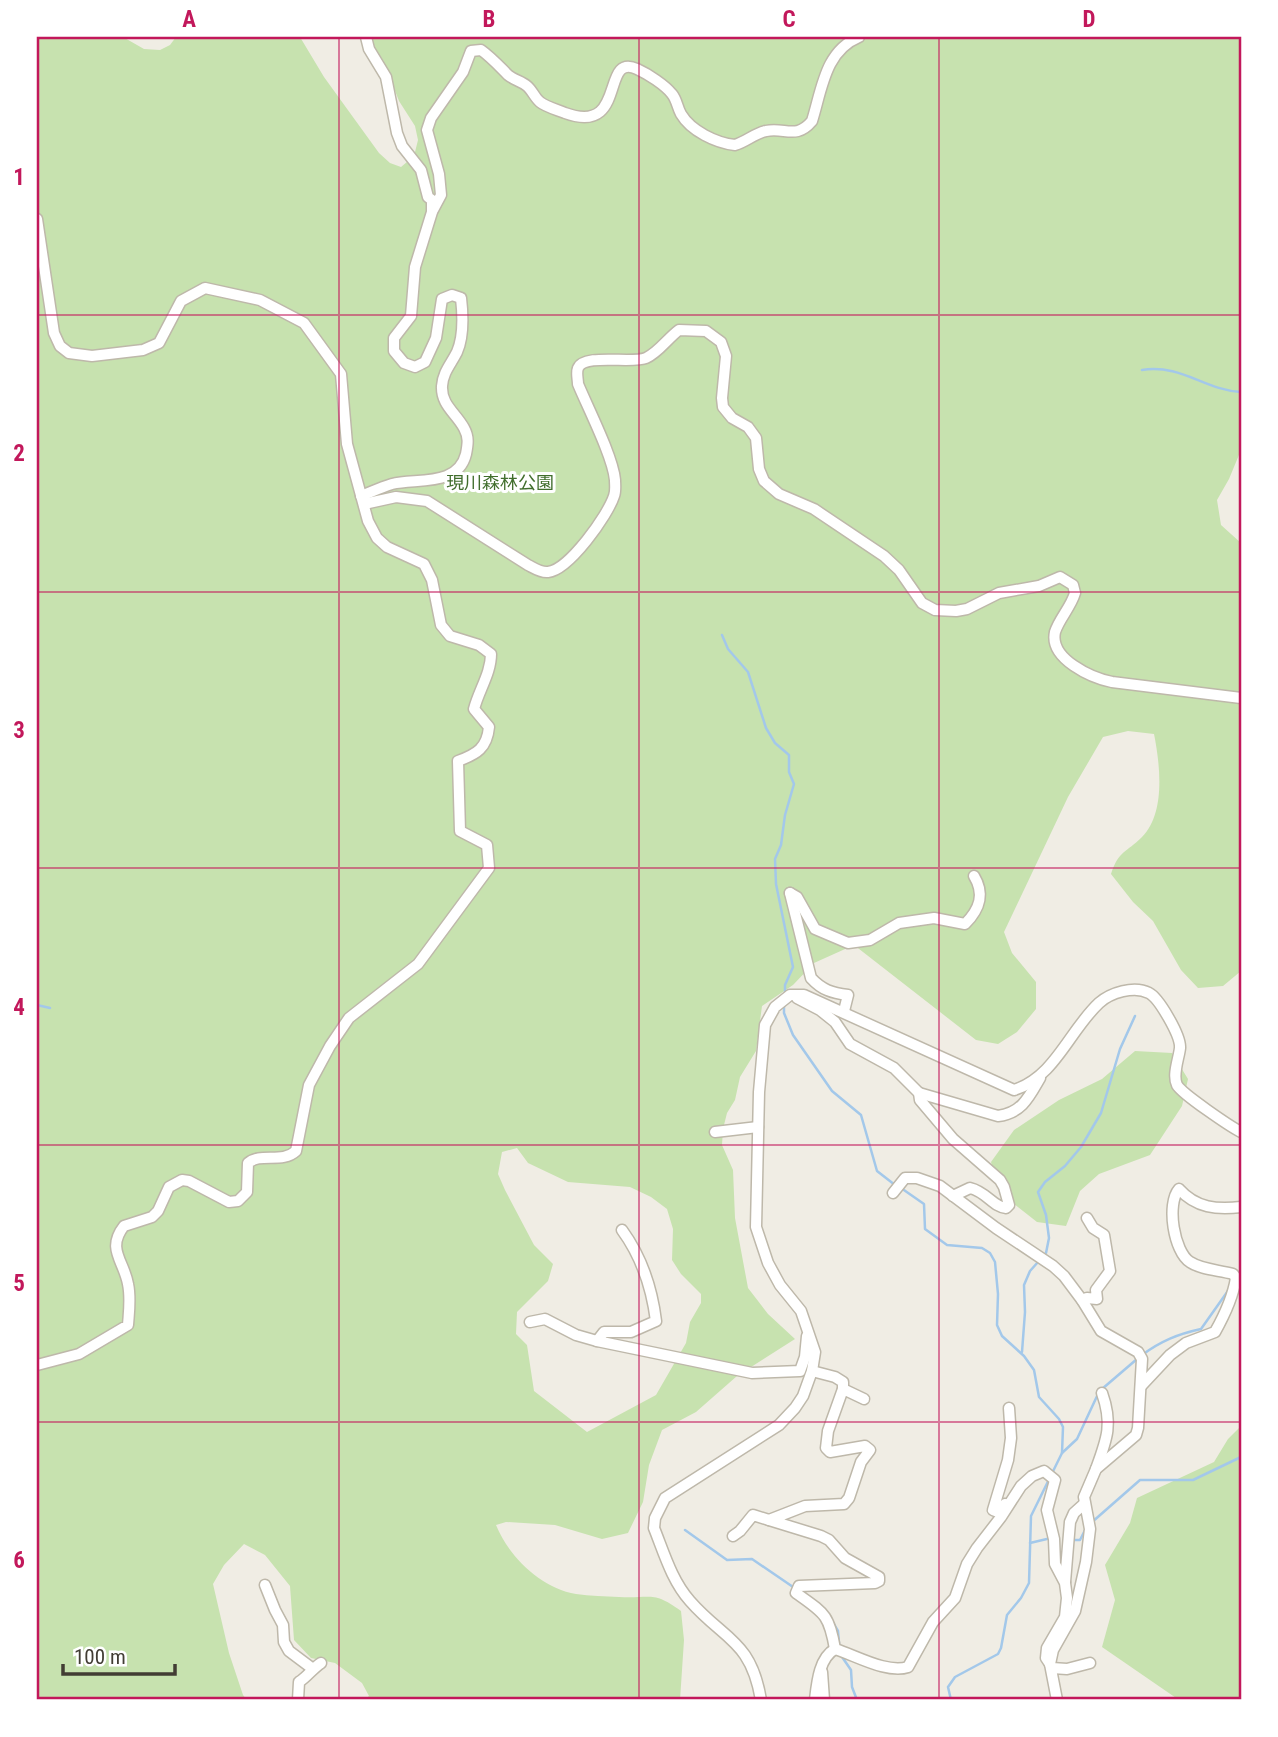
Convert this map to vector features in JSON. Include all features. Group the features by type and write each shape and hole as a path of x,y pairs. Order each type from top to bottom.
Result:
{"street":[{"path":"366,37 369,49 386,77 397,133 402,146 421,170 428,197 432,200 432,212"},
{"path":"363,500 392,484 441,478 457,471 467,450 469,440 464,426 446,405 442,388 445,370 457,351 462,330 461,298 452,295 442,299 436,338 425,362 415,367 404,363 394,351 394,338 411,316 415,267 432,212 441,195 439,174 427,130 431,118 463,72 471,51 481,50 510,77 527,85 540,103 569,114 590,118 607,106 611,85 621,71 630,67 638,69 671,92 681,114 689,123 710,138 735,145 769,130 787,133 805,129 812,121 830,59 847,42 859,37"},
{"path":"37,219 54,333 60,346 69,353 92,356 143,350 159,342 181,301 205,288 260,300 304,323 341,374 346,444 368,521 377,538 387,547 424,564 432,580 441,625 450,636 479,645 491,654 491,666 474,709 489,727 488,740 472,756 458,761 457,794 460,831 487,845 489,868 418,964 349,1018 309,1085 296,1151 290,1157 254,1158 248,1163 247,1192 238,1201 229,1202 189,1181 183,1180 169,1187 158,1211 152,1217 124,1226 115,1240 117,1255 128,1282 128,1325 79,1354 37,1364"},
{"path":"363,500 396,497 427,501 528,565 550,572 567,562 586,541 615,494 615,476 578,384 576,371 579,366 582,362 592,361 640,360 652,355 679,330 706,331 721,342 726,356 723,407 756,438 759,468 764,481 779,494 814,509 884,556 900,570 922,603 935,610 956,611 967,609 999,593 1039,586 1056,578 1064,578 1073,585 1075,593 1055,634 1057,649 1079,669 1101,680 1112,682 1241,698"},
{"path":"844,1011 848,995 819,987 811,978 790,893 797,897 814,929 848,943 870,940 899,923 934,918 965,925 973,916 981,894 982,888 974,876"},
{"path":"790,995 820,1010 835,1022 850,1044 894,1068 919,1093 998,1116 1011,1115 1027,1101 1043,1072 1098,1004 1109,996 1130,990 1149,993 1166,1015 1180,1041 1175,1080 1178,1087 1188,1097 1232,1125 1240,1134"},
{"path":"761,1700 748,1658 725,1632 690,1601 676,1583 654,1528 655,1518 665,1498 787,1418 803,1396 812,1371 815,1352 801,1311 780,1285 768,1263 756,1227 758,1127 765,1025 775,1007 790,995 804,995 1014,1090 1024,1087 1043,1072"},
{"path":"919,1093 920,1100 953,1139 1000,1180 1009,1205 1006,1208 1000,1207 985,1193 970,1188 953,1196"},
{"path":"715,1132 758,1127"},
{"path":"896,1188 905,1178 917,1178 940,1186 1064,1276 1101,1331 1140,1355 1141,1386 1136,1434 1096,1469"},
{"path":"1141,1386 1170,1355 1186,1343 1215,1332 1223,1319 1236,1278 1233,1274 1196,1266 1183,1256 1172,1215 1175,1194 1179,1189 1196,1204 1213,1208 1241,1207"},
{"path":"1082,1300 1087,1297 1097,1299 1096,1290 1110,1271 1104,1235 1093,1228 1087,1217"},
{"path":"597,1341 604,1332 631,1332 656,1321 654,1306 634,1246 622,1230"},
{"path":"530,1322 545,1319 576,1335 597,1341 752,1373 797,1372 802,1368 809,1332"},
{"path":"769,1520 805,1506 840,1505 848,1501 855,1476 870,1450 865,1446 830,1452 826,1448 828,1431 843,1382 812,1371"},
{"path":"843,1389 864,1399"},
{"path":"1057,1700 1051,1666 1053,1650 1075,1611 1086,1562 1089,1524 1084,1504 1108,1432 1110,1418 1102,1393"},
{"path":"1009,1408 1011,1438 1008,1460 993,1510 998,1512 1032,1476 1044,1471 1055,1480 1047,1510 1053,1536 1055,1564 1065,1583"},
{"path":"835,1648 853,1657 892,1668 908,1667 933,1622 956,1598 967,1564 1021,1486"},
{"path":"1084,1504 1072,1516 1065,1583 1066,1617 1049,1644 1046,1658 1051,1666 1067,1669 1090,1662"},
{"path":"733,1536 753,1515 829,1540 845,1558 879,1579 875,1583 797,1589 831,1622 835,1648"},
{"path":"265,1585 284,1625 284,1642 289,1651 317,1666 299,1682 299,1700"},
{"path":"815,1700 821,1668 828,1653 835,1648"},
{"path":"821,1668 824,1700"}],"green space":[{"name":"現川森林公園","path":"37,37 123,37 144,49 160,50 170,45 176,37 300,37 324,77 379,153 390,163 401,167 414,156 418,140 415,126 399,101 383,60 365,37 1241,37 1241,450 1217,500 1221,525 1241,543 1241,971 1223,986 1198,988 1181,970 1153,921 1133,902 1111,874 1120,856 1150,827 1158,802 1159,773 1154,734 1128,731 1103,737 1068,797 1004,932 1012,953 1036,982 1036,1009 1017,1032 998,1044 976,1040 854,945 814,963 793,985 762,1006 756,1051 740,1077 735,1100 727,1113 722,1145 733,1170 735,1218 748,1288 768,1314 795,1339 737,1376 696,1412 662,1430 649,1465 643,1502 628,1533 602,1539 555,1525 506,1522 496,1525 509,1548 528,1569 563,1591 581,1595 657,1598 681,1611 684,1640 680,1700 364,1700 369,1696 362,1683 335,1663 311,1658 294,1640 290,1586 265,1555 244,1544 224,1565 213,1584 229,1653 247,1700 37,1700","holes":["517,1148 528,1163 568,1182 630,1187 651,1197 667,1209 673,1229 672,1260 681,1274 701,1294 701,1303 690,1322 686,1343 656,1395 587,1432 534,1391 527,1345 516,1334 517,1312 548,1281 553,1264 534,1245 498,1174 502,1152"]},
{"path":"1135,1051 1172,1053 1188,1079 1182,1106 1150,1155 1099,1174 1080,1191 1066,1226 1037,1222 1000,1193 991,1162 1014,1130 1059,1100 1102,1079"},
{"path":"1241,1426 1241,1700 1179,1700 1102,1647 1115,1600 1105,1565 1130,1523 1137,1498 1214,1462 1228,1439"}],"waterway":[{"path":"1142,370 1169,371 1216,387 1241,392"},
{"path":"722,635 728,649 748,672 766,728 775,743 789,755 789,772 794,784 785,815 781,845 775,859 776,884 793,967 785,985 785,993"},
{"path":"784,1004 784,1013 793,1035 832,1091 861,1115 877,1171 895,1185"},
{"path":"37,1005 50,1008"},
{"path":"1022,1352 1024,1285 1030,1271 1046,1253 1049,1238 1046,1215 1038,1192 1081,1147 1101,1113 1120,1049 1135,1016"},
{"path":"901,1188 924,1204 925,1229 947,1245 982,1248 990,1253 995,1262 997,1325 1002,1336 1024,1356 1034,1370 1039,1397 1063,1427 1062,1453 1031,1516 1029,1583 1007,1615 998,1654 955,1677 948,1687 951,1700"},
{"path":"1142,1355 1170,1339 1201,1329 1230,1288"},
{"path":"1102,1389 1137,1359"},
{"path":"1062,1453 1077,1439 1098,1394"},
{"path":"1091,1523 1140,1480 1193,1480 1241,1457"},
{"path":"685,1530 727,1560 752,1559 796,1589"},
{"path":"1070,1540 1080,1540 1085,1530"},
{"path":"1030,1543 1051,1538"},
{"path":"826,1611 838,1631 839,1643"},
{"path":"840,1654 851,1670 852,1687 857,1700"}]}
